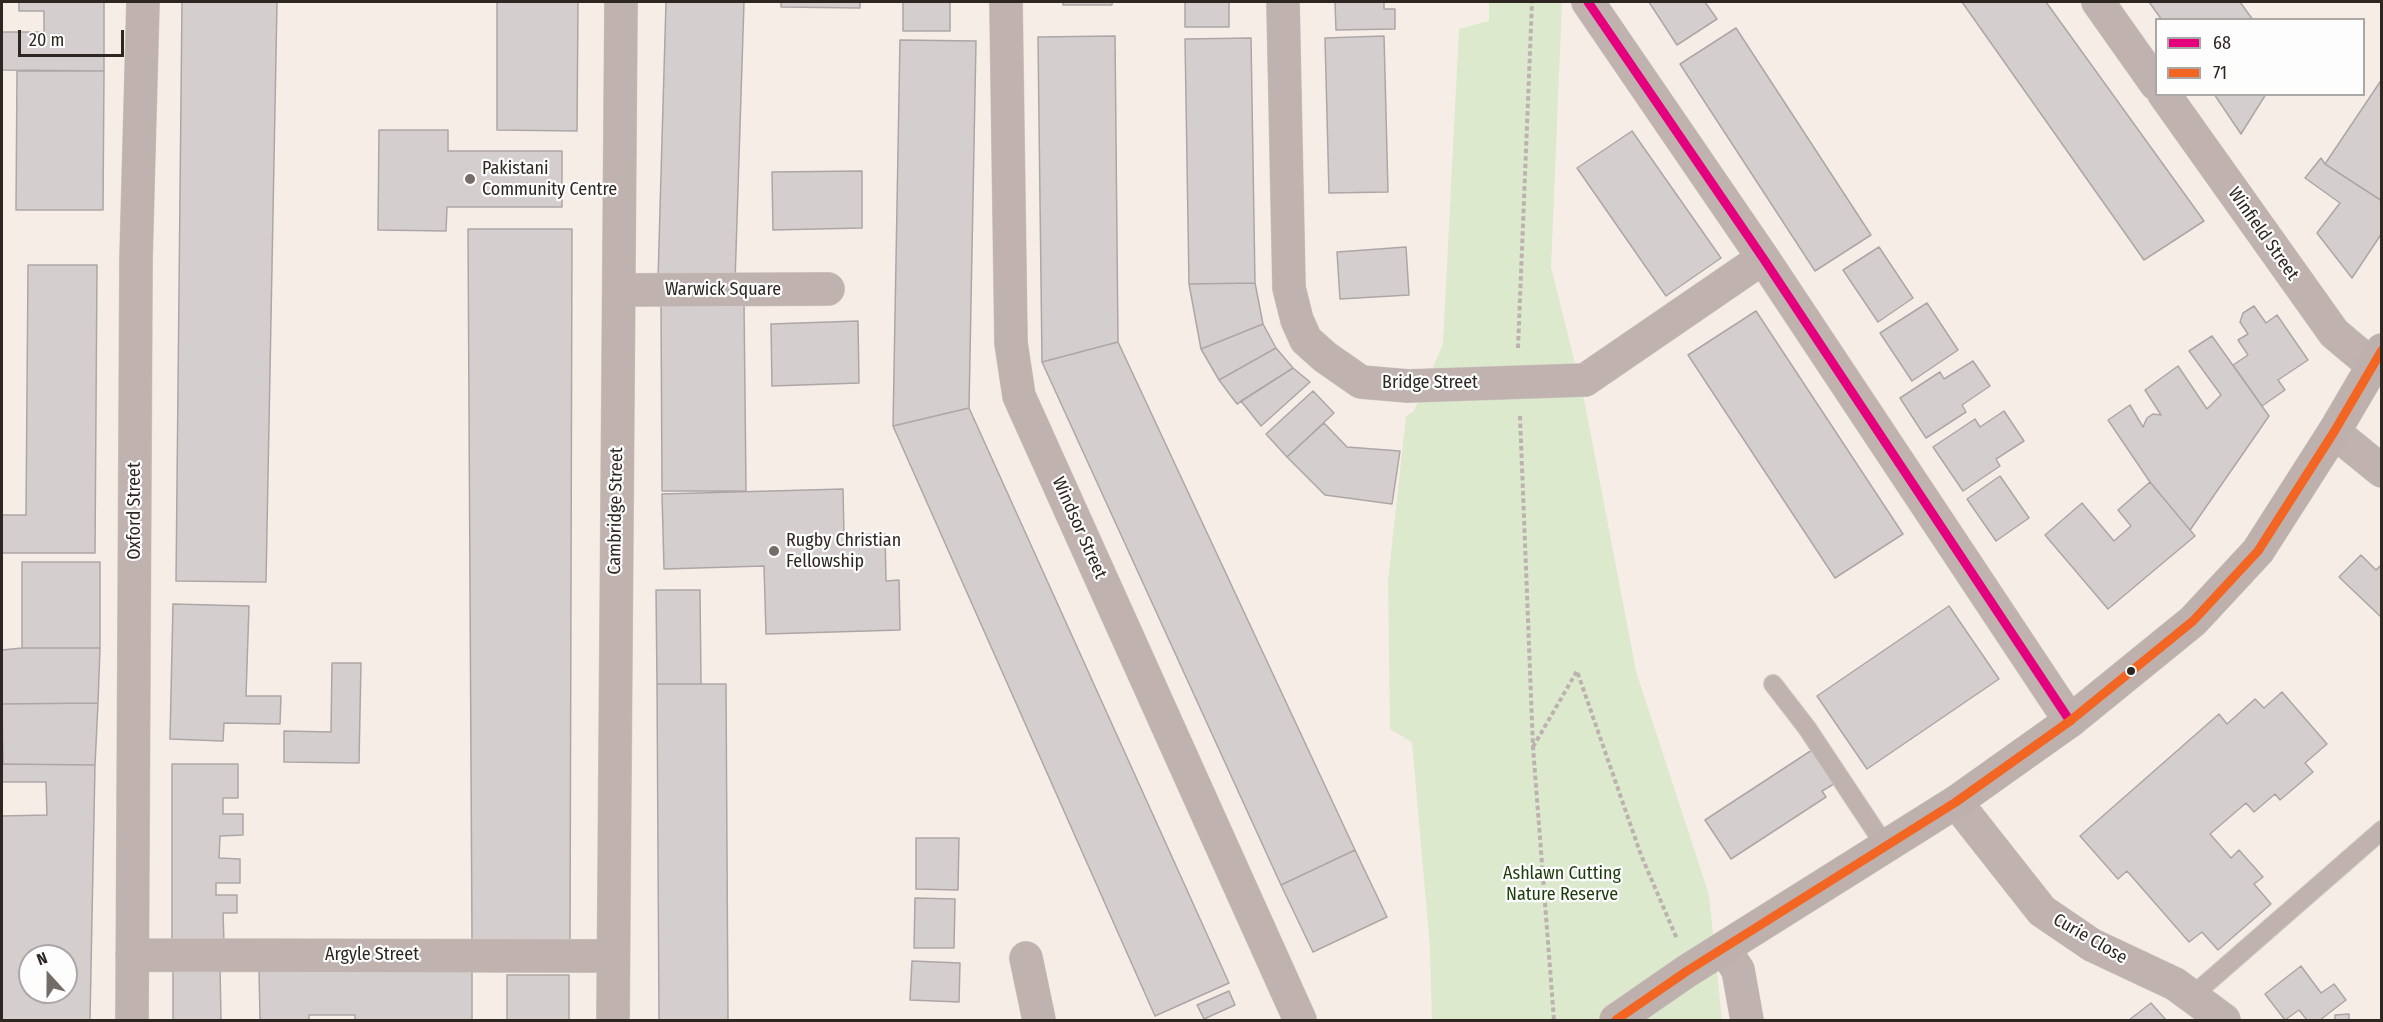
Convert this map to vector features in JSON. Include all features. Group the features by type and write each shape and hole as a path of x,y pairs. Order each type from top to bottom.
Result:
{"street":[{"name":"Oxford Street","path":"132,1020 136,259 143,2"},
{"name":"Cambridge Street","path":"613,1020 621,2"},
{"name":"Windsor Street","path":"1006,2 1011,343 1019,396 1300,1020"},
{"name":"Bridge Street","path":"1283,2 1289,288 1297,320 1306,340 1324,357 1361,382 1408,386 1585,380 1763,258"},
{"path":"1588,2 1763,258 2070,721"},
{"path":"2098,2 2155,81"},
{"name":"Winfield Street","path":"2165,96 2334,333 2377,358"},
{"name":"Warwick Square","path":"619,290 828,289"},
{"path":"1616,1020 1687,971 1956,802 2070,721 2193,621 2258,551 2334,432 2377,358"},
{"path":"2334,432 2382,471"},
{"name":"Curie Close","path":"1956,802 2042,911 2092,945 2175,984 2224,1020"},
{"path":"1725,949 1738,970 1747,1020"},
{"name":"Argyle Street","path":"132,955 612,956"},
{"path":"1026,957 1039,1020"}],"lane":[{"path":"1773,684 1806,728 1887,847"},
{"path":"2192,996 2382,830"}],"path":[{"path":"1518,356 1517,333 1532,2"},
{"path":"1520,416 1533,747 1554,1020"},
{"path":"1533,747 1577,671 1641,855 1675,932 1687,971"}],"green space":[{"name":"Ashlawn Cutting Nature Reserve","path":"1489,2 1562,2 1551,267 1585,404 1636,671 1709,895 1722,1020 1432,1020 1430,948 1412,742 1390,729 1388,581 1406,416 1414,411 1443,344 1459,29 1489,21"}],"building":[{"path":"19,2 104,2 104,71 2,70 2,32 44,32 44,11 19,11"},
{"path":"182,2 277,2 266,582 176,581"},
{"path":"497,2 578,2 577,131 497,130"},
{"path":"666,2 744,2 735,282 658,279"},
{"path":"781,2 860,2 860,8 781,7"},
{"path":"903,2 950,2 950,31 903,31"},
{"path":"1063,2 1112,2 1112,5 1063,5"},
{"path":"1185,2 1229,2 1229,27 1185,27"},
{"path":"1335,2 1384,2 1384,9 1395,9 1395,29 1336,30"},
{"path":"1649,2 1705,2 1717,19 1677,45"},
{"path":"1962,2 2046,2 2204,221 2144,260"},
{"path":"2149,2 2240,2 2252,18 2161,18"},
{"path":"1736,28 1871,235 1815,271 1680,64"},
{"path":"1115,36 1118,342 1042,362 1038,37"},
{"path":"1384,36 1388,192 1329,193 1325,38"},
{"path":"1251,38 1255,283 1189,284 1185,39"},
{"path":"900,40 976,41 969,408 893,426"},
{"path":"17,71 104,71 103,210 16,210"},
{"path":"2382,79 2382,201 2325,164"},
{"path":"2215,96 2265,96 2241,134"},
{"name":"Pakistani Community Centre","path":"379,130 448,130 448,151 562,151 562,207 447,207 446,231 378,230"},
{"path":"1632,131 1721,258 1666,296 1577,168"},
{"path":"2321,158 2325,164 2382,201 2382,233 2352,278 2317,233 2340,203 2305,178"},
{"path":"862,171 862,228 773,230 772,172"},
{"path":"468,229 572,229 570,943 472,941"},
{"path":"1406,247 1409,295 1340,299 1337,252"},
{"path":"1879,247 1913,298 1878,322 1843,270"},
{"path":"28,265 97,265 95,553 2,553 2,515 26,515"},
{"path":"1255,283 1263,324 1201,349 1189,284"},
{"path":"744,301 746,491 662,491 661,302"},
{"path":"1927,303 1958,350 1912,381 1880,333"},
{"path":"2254,306 2266,323 2277,315 2308,360 2278,380 2285,390 2262,406 2233,365 2248,355 2238,340 2248,334 2240,322 2243,313"},
{"path":"1756,311 1903,534 1835,578 1688,355"},
{"path":"858,321 859,383 772,386 771,324"},
{"path":"1263,324 1276,348 1219,380 1201,349"},
{"path":"2212,336 2269,416 2190,530 2150,482 2108,420 2130,405 2143,427 2147,418 2153,414 2161,415 2145,390 2178,366 2207,409 2221,395 2189,351"},
{"path":"1118,342 1355,850 1281,885 1042,362"},
{"path":"1276,348 1293,368 1237,404 1219,380"},
{"path":"1973,361 1990,386 1962,405 1966,412 1926,438 1900,398 1940,372 1944,379"},
{"path":"1293,368 1310,382 1261,426 1241,401"},
{"path":"1313,391 1334,413 1287,457 1266,434"},
{"path":"969,408 1229,983 1155,1016 893,426"},
{"path":"2004,411 2024,441 1996,459 2000,466 1963,491 1933,447 1975,419 1980,427"},
{"path":"1324,423 1347,447 1400,451 1392,504 1325,495 1287,457"},
{"path":"2000,476 2029,518 1996,541 1967,499"},
{"path":"2150,482 2195,536 2108,609 2045,535 2082,503 2114,541 2131,526 2118,510"},
{"name":"Rugby Christian Fellowship","path":"843,489 844,535 885,534 886,581 899,580 900,630 766,634 764,566 664,569 662,494"},
{"path":"2361,555 2376,570 2382,564 2382,618 2339,577"},
{"path":"22,562 100,562 100,648 22,648"},
{"path":"656,590 700,590 701,684 657,684"},
{"path":"173,604 249,606 246,696 281,696 280,724 224,723 223,741 170,739"},
{"path":"1949,606 1999,679 1867,769 1817,696"},
{"path":"100,648 98,703 2,704 2,650"},
{"path":"332,663 361,663 359,763 284,762 284,731 331,732"},
{"path":"657,684 726,684 728,1020 659,1020"},
{"path":"2282,692 2327,744 2305,763 2313,772 2280,800 2275,794 2254,812 2246,803 2210,834 2231,858 2239,850 2263,877 2254,884 2271,904 2218,950 2202,932 2189,942 2127,871 2118,879 2080,836 2219,714 2227,724 2255,699 2264,708"},
{"path":"98,703 95,765 3,764 2,704"},
{"path":"1812,750 1834,784 1822,791 1826,797 1731,859 1705,820"},
{"path":"2,764 95,765 90,1020 2,1020 2,816 47,815 46,782 2,782"},
{"path":"172,764 238,764 238,798 223,798 223,814 243,814 243,835 220,836 219,858 240,859 240,883 216,883 216,895 237,895 237,913 223,913 224,944 172,943"},
{"path":"916,838 959,838 958,890 916,889"},
{"path":"1355,850 1387,917 1313,952 1281,885"},
{"path":"915,898 955,899 954,948 914,948"},
{"path":"912,961 960,963 959,1002 910,1000"},
{"path":"173,965 220,965 221,1020 173,1020"},
{"path":"472,966 472,1020 355,1020 355,1015 309,1015 309,1020 260,1020 259,969"},
{"path":"2301,966 2321,993 2334,984 2346,1000 2320,1020 2307,1020 2299,1010 2285,1020 2265,994"},
{"path":"507,975 569,975 569,1020 507,1020"},
{"path":"1229,991 1235,1005 1204,1019 1197,1005"},
{"path":"2151,1003 2166,1020 2129,1020"},
{"path":"2349,1014 2349,1020 2335,1020 2335,1015"}],"transit line":[{"name":"68","path":"1588,2 1763,258 2070,721"},
{"name":"71","path":"1616,1020 1687,971 1956,802 2070,721 2193,621 2258,551 2334,432 2382,350"}],"place":[{"name":"Pakistani Community Centre","path":"470,179"},
{"name":"Rugby Christian Fellowship","path":"774,551"}]}
